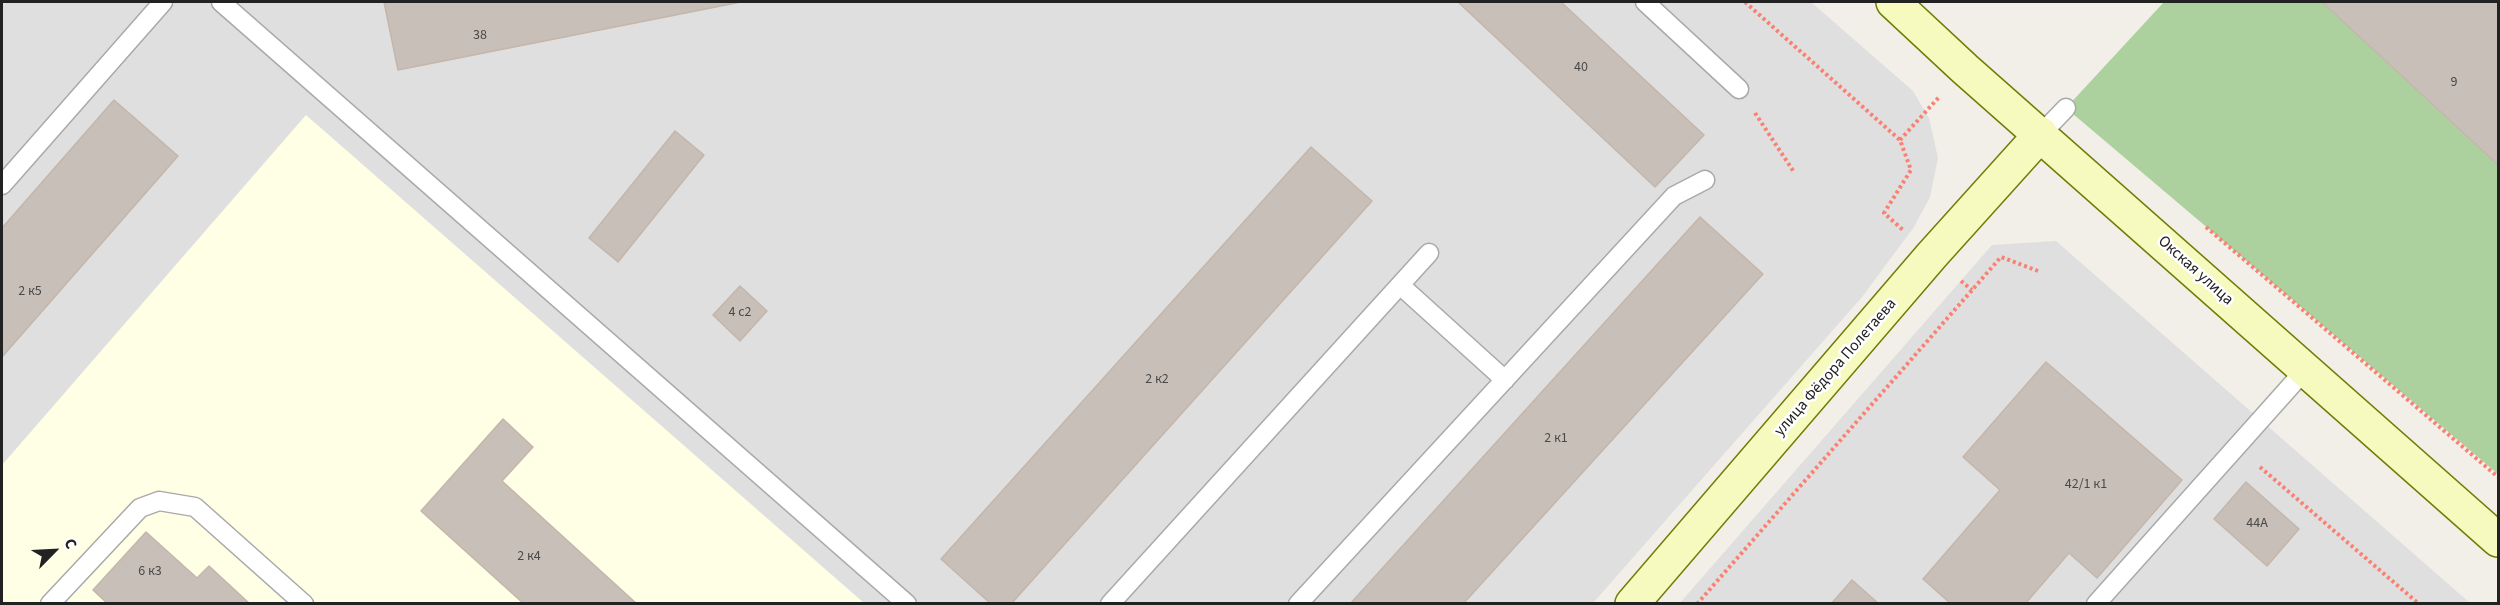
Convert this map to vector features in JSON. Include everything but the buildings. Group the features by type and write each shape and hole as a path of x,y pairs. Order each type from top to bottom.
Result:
{"main road":[{"name":"Окская улица","path":"1893,2 1965,69 2499,540"},
{"name":"улица Фёдора Полетаева","path":"1632,603 1925,264 2041,134"}],"lane":[{"path":"2,185 163,2"},
{"path":"221,2 907,603"},
{"path":"1645,2 1739,89"},
{"path":"2041,134 2067,108"},
{"path":"1298,603 1674,196 1705,180"},
{"path":"1110,603 1429,253"},
{"path":"1400,285 1505,380"},
{"path":"2096,603 2305,370"},
{"path":"50,603 140,508 159,501 195,507 304,603"}],"path":[{"path":"1745,2 1900,140 1911,170 1884,213"},
{"path":"1739,89 1794,172"},
{"path":"2202,224 2499,477"},
{"path":"1697,603 2001,257 2038,271"},
{"path":"2236,447 2419,603"}],"shaded area":[{"path":"2,2 1811,2 1913,91 1929,118 1938,158 1930,197 1914,227 1862,297 1593,603 2,603"},
{"path":"306,115 864,603 2,604 2,465"},
{"path":"2056,241 2470,603 1679,604 1992,245"}],"green space":[{"path":"2164,2 2322,2 2498,165 2498,474 2066,108"}]}
